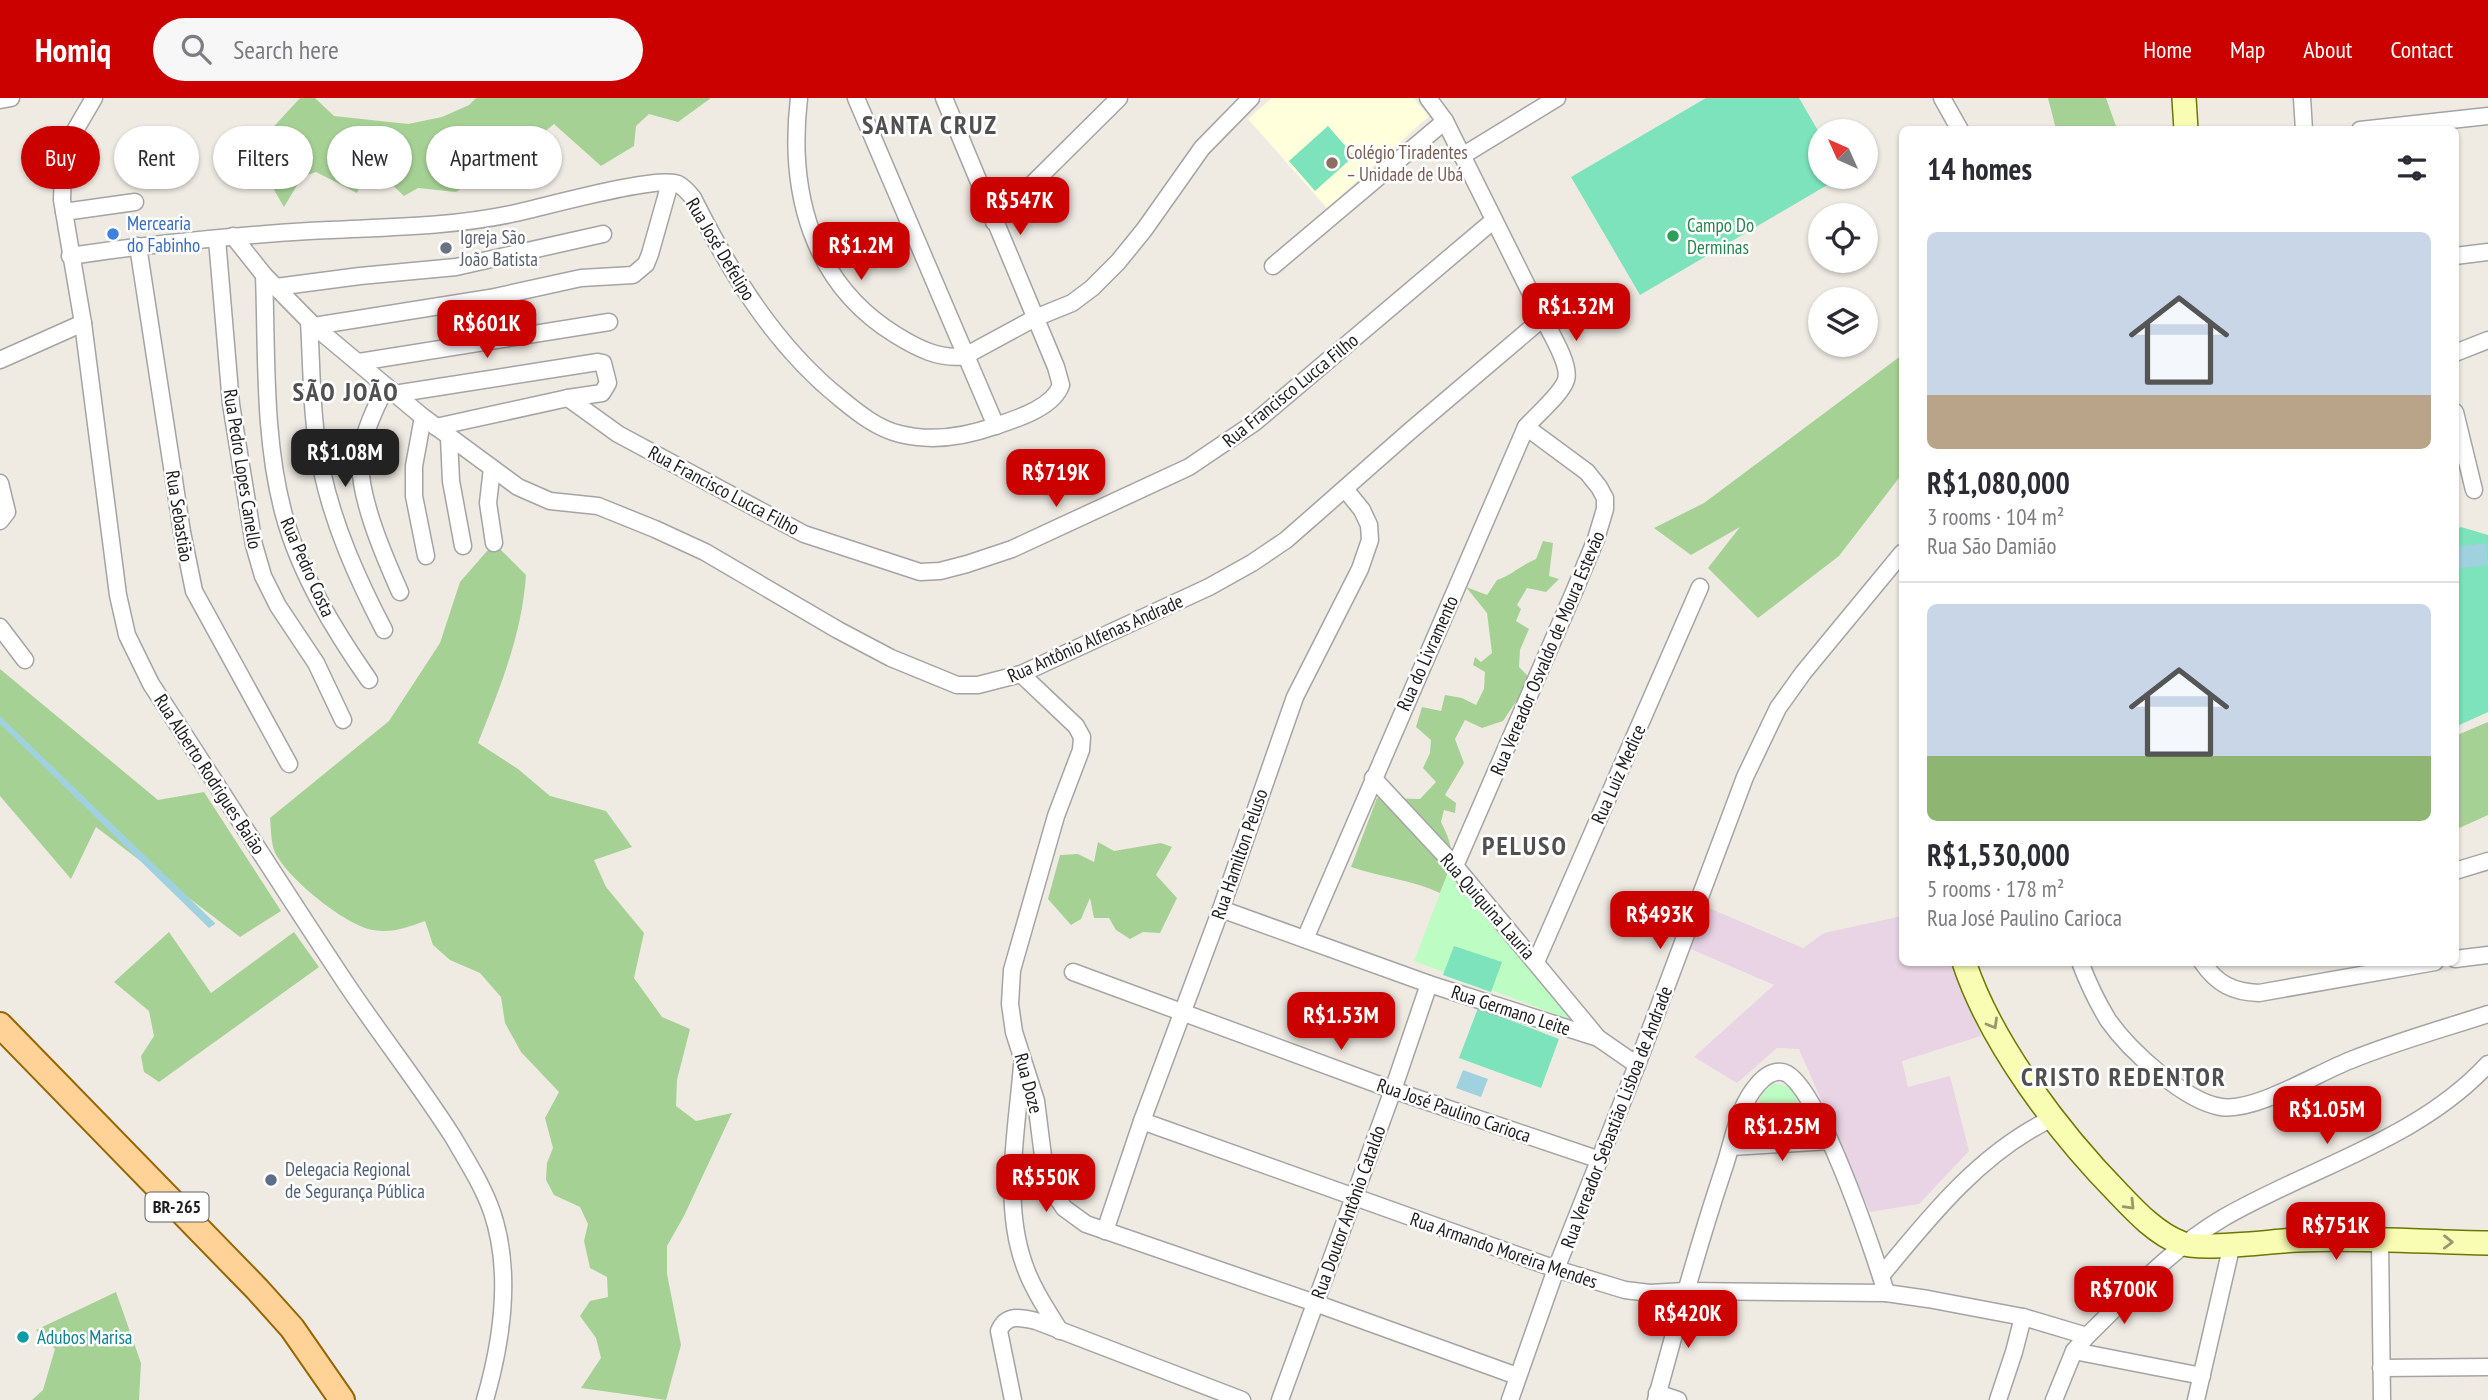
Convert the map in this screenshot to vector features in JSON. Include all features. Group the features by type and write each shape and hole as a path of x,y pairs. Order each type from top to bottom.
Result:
{"main road":[{"name":"BR-265","path":"0,1025 257,1289 292,1328 341,1400"}],"street":[{"path":"0,100 11,98"},
{"name":"Rua Alberto Rodrigues Baião","path":"94,98 73,134 63,167 64,212 83,323 118,596 127,635 139,662 348,986 440,1117 472,1169 492,1213 501,1257 502,1308 498,1348 485,1400"},
{"path":"799,98 795,131 797,172 806,216 821,258 842,289 887,329 934,354 954,358 965,356 1035,318 1072,303 1093,288 1144,230 1202,148 1251,98"},
{"path":"856,98 996,426"},
{"path":"944,98 1035,318"},
{"path":"994,222 1119,98"},
{"path":"1428,98 1445,121 1543,318"},
{"path":"1462,156 1557,98"},
{"path":"1942,98 1958,126"},
{"path":"2184,98 2186,126"},
{"path":"2302,98 2304,126"},
{"path":"2397,126 2488,116"},
{"path":"1273,266 1445,121"},
{"path":"384,630 357,578 322,471 311,323 490,298 580,278 633,275 646,264 670,183"},
{"name":"Rua José Defelipo","path":"71,256 138,246 225,238 449,224 534,209 641,184 670,183 686,190 693,198 749,298 776,336 820,382 874,423 898,434 922,438 951,438 996,426 1052,399 1061,385 1035,318"},
{"path":"64,212 135,202"},
{"name":"Rua Francisco Lucca Filho","path":"568,398 618,434 804,534 900,567 920,572 940,571 1012,549 1189,467 1254,423 1494,220"},
{"path":"270,281 456,267 603,234"},
{"name":"Rua Antônio Alfenas Andrade","path":"225,238 311,323 390,390 449,438 534,496 550,502 598,506 655,529 705,552 891,658 957,685 978,685 1021,674 1209,587 1252,563 1286,540 1543,318"},
{"name":"Rua Pedro Lopes Canello","path":"225,238 231,404 254,545 278,606 316,663 343,720"},
{"name":"Rua Sebastião","path":"138,246 181,532 194,591 289,764"},
{"path":"2459,256 2488,252"},
{"name":"Rua Pedro Costa","path":"270,281 269,415 273,466 284,515 300,559 320,600 369,680"},
{"name":"Rua do Livramento","path":"1305,939 1526,427 1567,378 1566,364 1543,318"},
{"path":"359,362 609,322"},
{"path":"0,360 83,323"},
{"path":"2459,351 2488,340"},
{"path":"400,592 374,525 362,481 360,455 366,430 390,390 598,362 603,363 606,368 608,383 605,390 596,395 568,398 436,427"},
{"path":"423,417 414,476 414,496 426,556"},
{"name":"Rua Vereador Osvaldo de Moura Estevão","path":"1455,866 1569,605 1596,539 1605,509 1605,498 1587,472 1526,427"},
{"path":"449,438 451,481 463,546"},
{"path":"2459,446 2474,489"},
{"path":"492,468 488,503 494,543"},
{"path":"0,483 7,512 0,521"},
{"name":"Rua Hamilton Peluso","path":"1105,1231 1295,696 1360,569 1370,540 1369,525 1362,510 1345,489"},
{"name":"Rua Vereador Sebastião Lisboa de Andrade","path":"1510,1400 1556,1269 1637,1065 1745,777 1778,708 1803,673 1899,557"},
{"name":"Rua Luiz Medice","path":"1536,962 1700,587"},
{"path":"0,627 25,660"},
{"name":"Rua Doze","path":"1021,674 1076,726 1082,737 1081,750 1056,816 1012,970 1010,1004 1014,1032 1036,1101 1044,1164 1052,1190 1064,1208 1086,1224 1517,1376"},
{"name":"Rua Quiquina Lauria","path":"1373,778 1455,866 1598,1038"},
{"path":"2459,871 2488,860"},
{"name":"Rua Germano Leite","path":"1221,909 1429,984 1598,1038 1637,1065"},
{"path":"2459,958 2488,954"},
{"path":"1966,966 1982,1006 2009,1053 2053,1118 2100,1175 2139,1215 2184,1245 2300,1240 2488,1243"},
{"path":"2082,966 2092,992 2110,1023 2143,1059 2173,1085 2196,1098 2221,1107 2242,1106 2273,1096 2315,1075 2387,1047 2488,1014"},
{"path":"2205,966 2224,986 2240,992 2259,993 2412,966"},
{"name":"Rua José Paulino Carioca","path":"1073,972 1393,1090 1600,1160"},
{"name":"Rua Doutor Antônio Cataldo","path":"1280,1400 1429,984"},
{"path":"1023,1060 1013,1172 1015,1225 1024,1264 1039,1297 1060,1331"},
{"path":"2054,1400 2074,1351 2184,1245 2225,1216 2368,1146 2440,1107 2488,1064"},
{"path":"1678,1400 1657,1397 1685,1291 1742,1110 1754,1089 1769,1075 1784,1072 1794,1076 1804,1089 1830,1141 1886,1293"},
{"path":"1881,1276 1955,1191 1992,1156 2013,1139 2053,1118"},
{"name":"Rua Armando Moreira Mendes","path":"1142,1121 1556,1269 1625,1290 1650,1293 1886,1293 2023,1317 2087,1336"},
{"path":"1731,1147 1830,1141"},
{"path":"2380,1241 2382,1400"},
{"path":"2196,1400 2232,1244"},
{"path":"1998,1400 2023,1317"},
{"path":"1013,1400 999,1332 1007,1319 1023,1318 1242,1400"},
{"path":"2074,1351 2202,1376"},
{"path":"2381,1368 2488,1367"}],"shaded area":[{"name":"Colégio Tiradentes – Unidade de Ubá","path":"1272,98 1413,98 1429,116 1327,208 1248,119"},
{"path":"1704,906 1803,948 1824,933 1899,917 1899,966 1959,966 1981,1036 1902,1061 1908,1087 1950,1076 1969,1151 1919,1204 1870,1212 1799,1049 1777,1048 1737,1083 1694,1057 1774,985 1686,947"}],"green space":[{"path":"300,98 315,98 334,116 408,124 442,117 469,105 476,98 711,98 678,122 649,114 636,126 634,146 601,166 562,131 562,126 554,124 426,126 426,189 418,188 404,196 397,189 412,189 412,126 327,126 327,178 313,173 313,126 274,126"},
{"name":"Campo Do Derminas","path":"1706,98 1799,98 1811,119 1808,119 1808,189 1821,189 1640,295 1571,177"},
{"path":"2048,98 2106,98 2116,126 2055,126"},
{"path":"1328,126 1354,156 1315,191 1289,161"},
{"path":"274,189 295,189 284,207"},
{"path":"428,189 460,189 456,192"},
{"path":"1899,357 1899,478 1839,556 1758,618 1708,568 1740,527 1691,555 1654,528 1704,503"},
{"path":"2459,528 2488,535 2488,712 2459,725"},
{"path":"1543,541 1553,543 1549,576 1559,579 1546,592 1527,588 1517,605 1521,609 1516,621 1529,629 1520,650 1519,667 1531,679 1503,721 1482,728 1465,720 1455,739 1464,763 1445,795 1456,803 1455,813 1444,810 1441,822 1449,842 1451,857 1440,893 1351,867 1377,798 1420,799 1436,782 1423,768 1430,753 1431,740 1416,727 1422,707 1441,711 1445,695 1462,698 1476,705 1484,689 1485,672 1473,665 1475,657 1481,662 1492,653 1487,613 1466,587 1487,595 1497,580 1536,559"},
{"path":"494,543 526,575 515,640 478,743 518,769 550,796 606,811 632,847 594,860 606,887 644,933 634,978 662,1017 690,1029 677,1080 676,1106 696,1121 732,1113 684,1216 667,1246 667,1274 681,1345 666,1400 581,1388 601,1358 596,1338 580,1316 590,1301 608,1297 607,1277 590,1268 584,1241 588,1224 580,1207 554,1195 546,1180 547,1163 553,1148 545,1118 559,1092 521,1052 505,1023 501,997 480,973 450,960 433,945 425,921 393,930 380,931 361,926 332,910 303,886 280,861 273,846 270,818 389,721 440,643 460,582"},
{"path":"0,669 158,800 204,792 281,911 240,937 96,827 71,879 0,796"},
{"path":"2488,722 2488,815 2459,828 2459,734"},
{"path":"1098,842 1114,851 1161,843 1172,847 1156,875 1177,898 1160,933 1143,932 1130,939 1116,930 1109,918 1094,918 1090,898 1081,919 1071,925 1048,899 1060,855 1078,854 1094,862"},
{"path":"1449,870 1571,1020 1414,961"},
{"path":"169,932 211,993 294,932 319,967 159,1082 144,1072 141,1056 154,1036 149,1011 114,982"},
{"path":"1454,946 1502,962 1491,992 1443,975"},
{"path":"1478,1008 1559,1039 1541,1088 1459,1058"},
{"path":"1773,1083 1791,1087 1807,1122 1751,1127 1761,1096"},
{"path":"116,1292 141,1363 139,1400 32,1400 43,1390 55,1349 36,1330"}],"water":[{"path":"2486,543 2488,565 2459,569 2459,546"},
{"path":"0,716 215,924 209,928 0,724"},
{"path":"1463,1070 1488,1079 1481,1097 1456,1088"}],"place":[{"name":"Colégio Tiradentes – Unidade de Ubá","path":"1332,163"},
{"name":"Mercearia do Fabinho","path":"113,234"},
{"name":"Campo Do Derminas","path":"1673,236"},
{"name":"Igreja São João Batista","path":"446,248"},
{"name":"Delegacia Regional de Segurança Pública","path":"271,1180"},
{"name":"Adubos Marisa","path":"23,1337"}],"district":[{"name":"SANTA CRUZ","path":"930,125"},
{"name":"SÃO JOÃO","path":"346,392"},
{"name":"PELUSO","path":"1525,846"},
{"name":"CRISTO REDENTOR","path":"2124,1077"}]}
